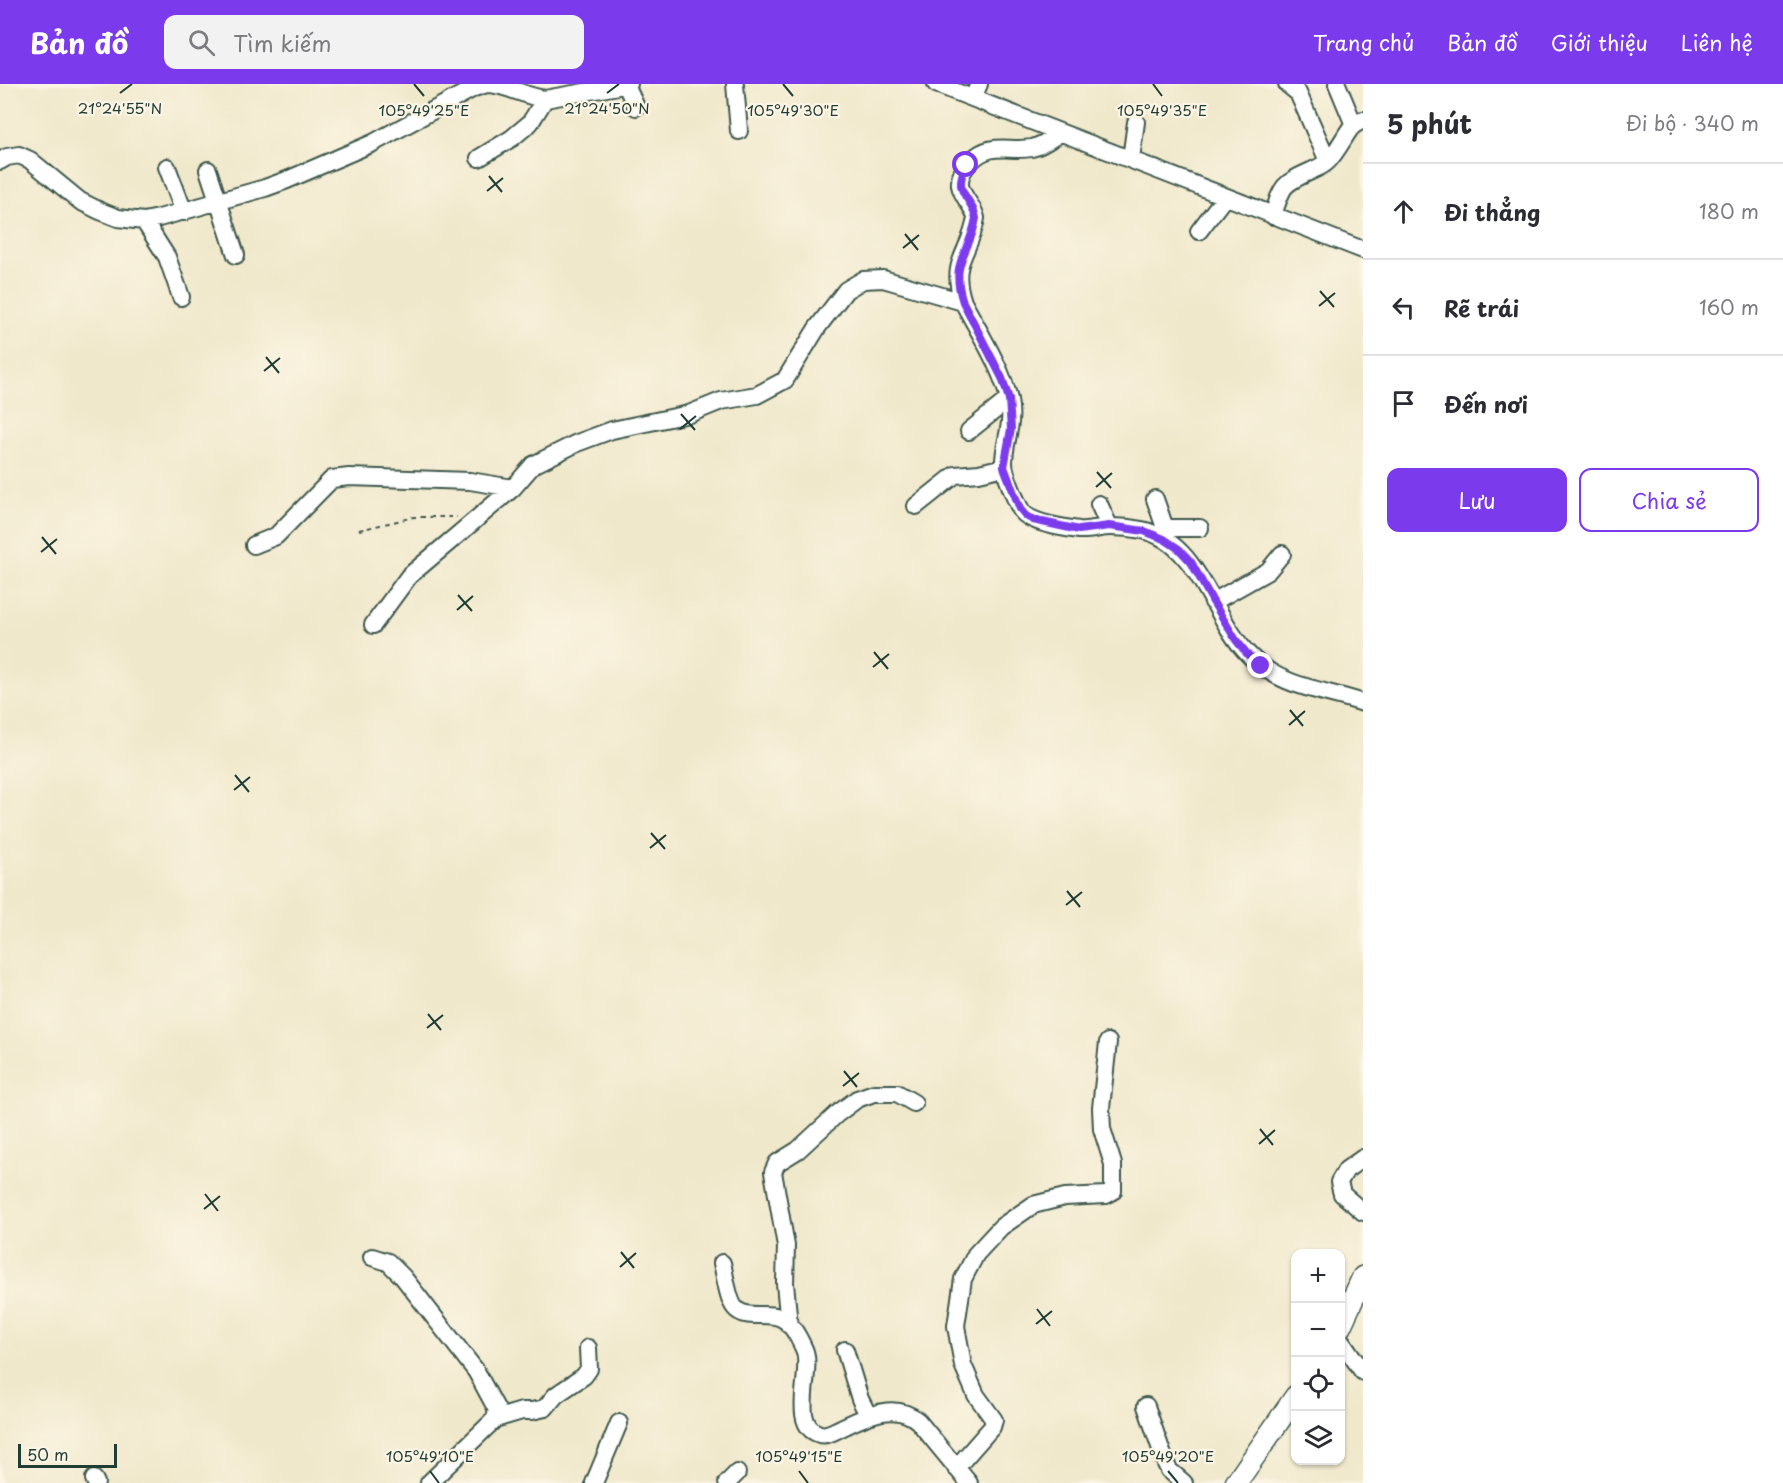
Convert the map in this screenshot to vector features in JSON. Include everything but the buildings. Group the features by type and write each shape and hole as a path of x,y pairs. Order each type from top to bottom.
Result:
{"main road":[{"path":"1345,1319 1361,1289"},
{"path":"1236,1483 1291,1403"}],"street":[{"path":"0,161 19,155 30,160 80,201 118,218 144,220 184,212 287,180 374,143 474,88 489,84 533,98 545,99 628,84 636,107"},
{"path":"735,84 739,131"},
{"path":"938,84 976,91 1060,133 1363,250"},
{"path":"1287,84 1298,93 1328,161"},
{"path":"1273,216 1284,185 1328,161 1359,122 1338,84"},
{"path":"479,158 512,138 530,123 545,99"},
{"path":"1131,159 1136,122"},
{"path":"1060,133 1040,146 996,148 976,155 966,165 960,185 976,218 959,263 957,276 959,290 1002,378 1009,399 1011,429 1004,467 1020,509 1033,520 1079,530 1109,526 1165,534 1200,528"},
{"path":"167,167 184,212"},
{"path":"208,170 236,255"},
{"path":"1199,231 1225,197"},
{"path":"144,220 167,256 181,297"},
{"path":"373,626 409,576 513,488 533,465 577,443 612,430 689,414 721,401 757,395 785,380 818,328 846,290 863,280 883,279 963,302"},
{"path":"969,431 1009,399"},
{"path":"916,506 955,475 979,473 1004,467"},
{"path":"254,545 276,536 332,479 349,477 470,481 513,488"},
{"path":"1155,499 1165,534 1191,562 1236,640 1248,655 1278,677 1298,686 1363,703"},
{"path":"1099,504 1109,526"},
{"path":"1213,602 1268,571 1282,554"},
{"path":"956,1468 992,1427 994,1420 976,1395 963,1365 956,1326 963,1279 976,1254 1002,1227 1033,1205 1065,1197 1106,1195 1113,1191 1113,1164 1102,1129 1101,1108 1108,1042"},
{"path":"789,1325 785,1284 786,1246 773,1172 777,1163 798,1150 837,1114 857,1100 874,1094 897,1093 914,1103"},
{"path":"1363,1158 1346,1170 1339,1182 1342,1194 1363,1212"},
{"path":"372,1257 388,1262 403,1277 476,1371 496,1410 495,1419"},
{"path":"722,1263 731,1301 735,1308 743,1313 776,1316 783,1319 805,1350 807,1360 803,1401 804,1414 809,1427 818,1434 828,1434 878,1412 900,1411 911,1414 969,1483"},
{"path":"1345,1345 1363,1372"},
{"path":"429,1483 495,1419 522,1411 545,1408 556,1395 584,1376 589,1369 588,1348"},
{"path":"845,1350 860,1398 868,1415"},
{"path":"1146,1406 1166,1464 1169,1470 1184,1483"},
{"path":"594,1483 619,1423"}],"path":[{"path":"359,530 414,517 478,516"}],"route":[{"path":"966,165 960,185 976,218 959,263 957,276 959,290 1002,378 1009,399 1011,429 1004,467 1020,509 1033,520 1079,530 1109,526 1144,531 1164,539 1179,549 1191,562 1236,640 1261,666"}]}
